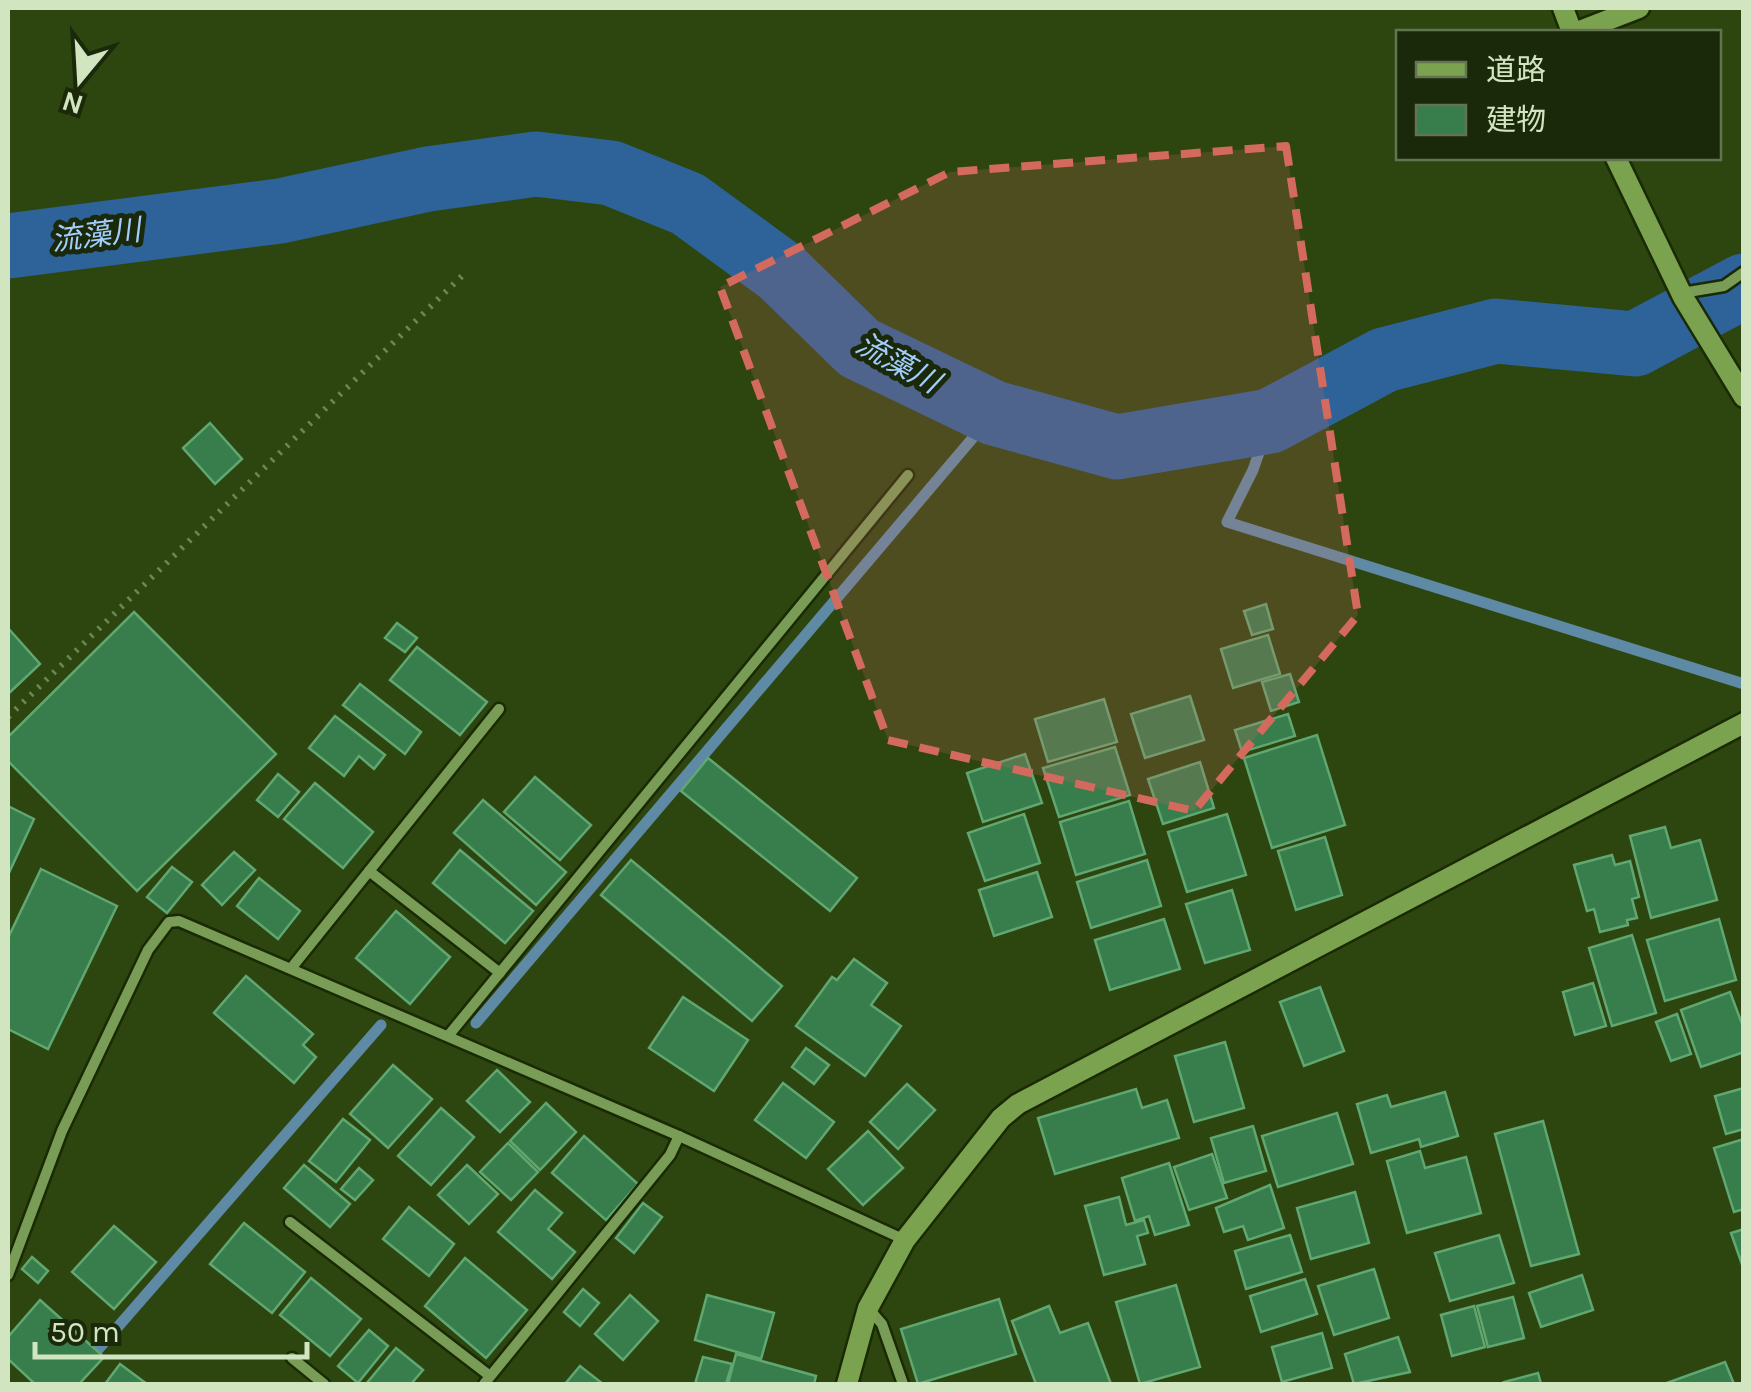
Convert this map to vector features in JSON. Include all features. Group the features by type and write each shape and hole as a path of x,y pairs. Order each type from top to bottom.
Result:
{"street":[{"path":"1579,30 1639,8"},
{"path":"1617,160 1683,295 1744,398"},
{"path":"1683,295 1724,286 1744,272"},
{"path":"448,1036 908,475"},
{"path":"293,966 499,710"},
{"path":"848,1384 868,1308 905,1240 1001,1118 1018,1104 1744,722"},
{"path":"370,871 500,972"},
{"path":"8,1275 62,1131 148,950 169,922 190,924 293,966 905,1240"},
{"path":"290,1222 487,1380 670,1155 680,1136"},
{"path":"868,1308 882,1324 903,1384"},
{"path":"292,1358 324,1384"}],"path":[{"path":"8,718 465,273"}],"highlighted area":[{"path":"1286,146 1358,615 1194,811 888,740 720,287 950,172"}],"building":[{"path":"210,423 242,459 215,484 183,448"},
{"path":"1266,604 1273,629 1252,635 1244,611"},
{"path":"134,612 276,754 137,891 8,761 8,737"},
{"path":"397,623 417,638 405,652 385,638"},
{"path":"8,628 40,664 8,694"},
{"path":"1268,635 1280,674 1233,688 1221,649"},
{"path":"417,647 487,702 460,735 390,680"},
{"path":"1290,674 1299,702 1271,711 1262,682"},
{"path":"360,684 421,732 405,754 343,705"},
{"path":"1190,696 1204,740 1145,758 1131,714"},
{"path":"1104,699 1117,742 1048,762 1035,719"},
{"path":"1288,714 1295,736 1242,752 1235,730"},
{"path":"335,716 385,755 374,769 359,756 344,776 309,748"},
{"path":"1317,735 1345,825 1272,848 1244,758"},
{"path":"1115,747 1130,795 1059,817 1043,768"},
{"path":"1025,754 1042,803 983,822 967,773"},
{"path":"708,758 857,878 830,911 681,791"},
{"path":"1200,762 1214,808 1163,824 1148,779"},
{"path":"278,774 299,792 278,817 257,800"},
{"path":"535,777 591,825 560,860 504,812"},
{"path":"315,783 373,832 343,868 284,819"},
{"path":"483,800 566,872 536,905 454,833"},
{"path":"1129,801 1145,854 1076,875 1060,822"},
{"path":"8,806 34,819 8,875"},
{"path":"1024,814 1040,863 985,881 968,833"},
{"path":"1227,814 1246,875 1187,892 1168,832"},
{"path":"1665,827 1671,848 1700,840 1717,900 1651,918 1630,836"},
{"path":"1325,837 1342,895 1296,910 1278,851"},
{"path":"460,850 533,911 505,943 433,883"},
{"path":"234,852 255,870 222,905 202,885"},
{"path":"1612,855 1615,865 1630,861 1639,897 1632,899 1637,918 1627,920 1628,925 1600,932 1594,909 1587,911 1574,865"},
{"path":"631,860 782,986 752,1021 601,895"},
{"path":"1147,860 1161,906 1091,928 1077,882"},
{"path":"172,867 192,882 167,913 147,897"},
{"path":"41,869 117,906 48,1049 8,1029 8,938"},
{"path":"1037,872 1052,917 994,936 979,890"},
{"path":"259,878 300,911 278,939 237,906"},
{"path":"1232,890 1250,950 1205,963 1186,904"},
{"path":"396,911 450,957 410,1004 356,958"},
{"path":"1164,919 1180,969 1110,990 1095,940"},
{"path":"1719,919 1736,980 1665,1001 1647,940"},
{"path":"1632,935 1656,1013 1612,1026 1589,948"},
{"path":"854,959 887,983 871,1005 901,1026 865,1076 796,1026 832,977 837,980"},
{"path":"246,976 313,1034 303,1045 316,1057 294,1083 214,1013"},
{"path":"1593,983 1606,1026 1575,1035 1563,992"},
{"path":"1320,987 1344,1051 1304,1066 1280,1002"},
{"path":"1730,992 1744,1029 1744,1052 1701,1067 1681,1010"},
{"path":"683,997 748,1040 714,1091 649,1048"},
{"path":"1677,1014 1691,1054 1671,1061 1656,1022"},
{"path":"1225,1042 1244,1108 1194,1122 1175,1056"},
{"path":"806,1048 829,1065 814,1084 792,1067"},
{"path":"393,1065 432,1099 388,1148 350,1114"},
{"path":"497,1070 530,1102 500,1132 467,1101"},
{"path":"783,1083 834,1122 806,1158 755,1120"},
{"path":"907,1084 935,1110 898,1149 870,1122"},
{"path":"1744,1088 1744,1129 1726,1134 1715,1096"},
{"path":"1136,1089 1142,1108 1167,1100 1179,1138 1055,1174 1038,1118"},
{"path":"1445,1092 1458,1136 1421,1147 1419,1139 1371,1153 1357,1104 1387,1095 1391,1107"},
{"path":"546,1103 576,1132 540,1170 510,1141"},
{"path":"441,1108 474,1137 431,1185 398,1156"},
{"path":"1337,1113 1353,1164 1278,1187 1262,1136"},
{"path":"343,1119 370,1140 336,1182 309,1161"},
{"path":"1543,1121 1579,1254 1531,1266 1495,1134"},
{"path":"1253,1126 1266,1171 1224,1183 1211,1138"},
{"path":"868,1131 903,1168 863,1205 828,1169"},
{"path":"584,1136 638,1184 606,1220 552,1173"},
{"path":"1744,1139 1744,1209 1734,1212 1714,1148"},
{"path":"508,1143 538,1172 511,1200 480,1172"},
{"path":"1420,1151 1425,1168 1466,1157 1481,1213 1407,1233 1387,1161"},
{"path":"1212,1154 1227,1198 1189,1210 1174,1167"},
{"path":"1169,1163 1189,1225 1155,1235 1149,1216 1135,1221 1122,1178"},
{"path":"304,1165 350,1204 330,1227 284,1188"},
{"path":"467,1165 498,1194 469,1224 438,1195"},
{"path":"359,1168 373,1180 355,1200 341,1189"},
{"path":"1270,1185 1284,1228 1248,1240 1243,1226 1224,1232 1216,1208"},
{"path":"535,1190 562,1213 548,1229 575,1252 552,1279 498,1232"},
{"path":"1355,1192 1369,1243 1311,1259 1297,1208"},
{"path":"1119,1197 1126,1225 1144,1220 1148,1233 1137,1236 1145,1264 1104,1275 1085,1206"},
{"path":"643,1203 662,1217 634,1253 616,1238"},
{"path":"409,1207 454,1244 429,1276 383,1239"},
{"path":"244,1223 305,1272 272,1313 210,1264"},
{"path":"114,1226 156,1262 114,1309 72,1272"},
{"path":"1744,1229 1744,1270 1731,1233"},
{"path":"1290,1235 1302,1272 1246,1289 1235,1251"},
{"path":"1499,1235 1514,1283 1450,1301 1435,1253"},
{"path":"32,1257 48,1271 38,1283 22,1269"},
{"path":"465,1258 527,1310 486,1358 425,1306"},
{"path":"1374,1269 1389,1318 1334,1335 1318,1286"},
{"path":"1582,1275 1593,1310 1541,1327 1529,1293"},
{"path":"311,1278 361,1319 330,1356 280,1315"},
{"path":"1305,1279 1317,1314 1261,1332 1250,1296"},
{"path":"1176,1285 1200,1367 1140,1384 1116,1302"},
{"path":"583,1289 599,1303 580,1326 564,1312"},
{"path":"630,1295 658,1321 623,1360 595,1334"},
{"path":"707,1295 774,1313 761,1359 695,1340"},
{"path":"1513,1297 1524,1338 1488,1347 1477,1306"},
{"path":"999,1299 1016,1354 918,1384 901,1329"},
{"path":"40,1300 104,1357 79,1384 35,1384 8,1359 8,1337"},
{"path":"1049,1306 1060,1333 1088,1323 1111,1384 1036,1384 1012,1321"},
{"path":"1474,1306 1485,1347 1452,1356 1441,1315"},
{"path":"369,1330 388,1346 358,1383 338,1366"},
{"path":"1322,1333 1332,1368 1282,1382 1272,1347"},
{"path":"1398,1337 1410,1372 1354,1384 1345,1354"},
{"path":"396,1348 423,1370 411,1384 366,1384"},
{"path":"736,1354 816,1376 814,1384 728,1384"},
{"path":"703,1357 732,1364 726,1384 695,1384"},
{"path":"1725,1362 1734,1384 1664,1384"},
{"path":"120,1364 147,1384 105,1384"},
{"path":"580,1366 603,1384 565,1384"},
{"path":"1538,1373 1541,1384 1504,1382"}],"waterway":[{"name":"流藻川","path":"8,246 280,211 428,179 536,164 611,173 688,204 781,272 859,348 994,413 1117,447 1270,421 1384,360 1496,331 1635,344 1744,286"},
{"path":"476,1023 994,413"},
{"path":"1270,421 1253,470 1227,522 1744,684"},
{"path":"68,1384 381,1025"}]}
